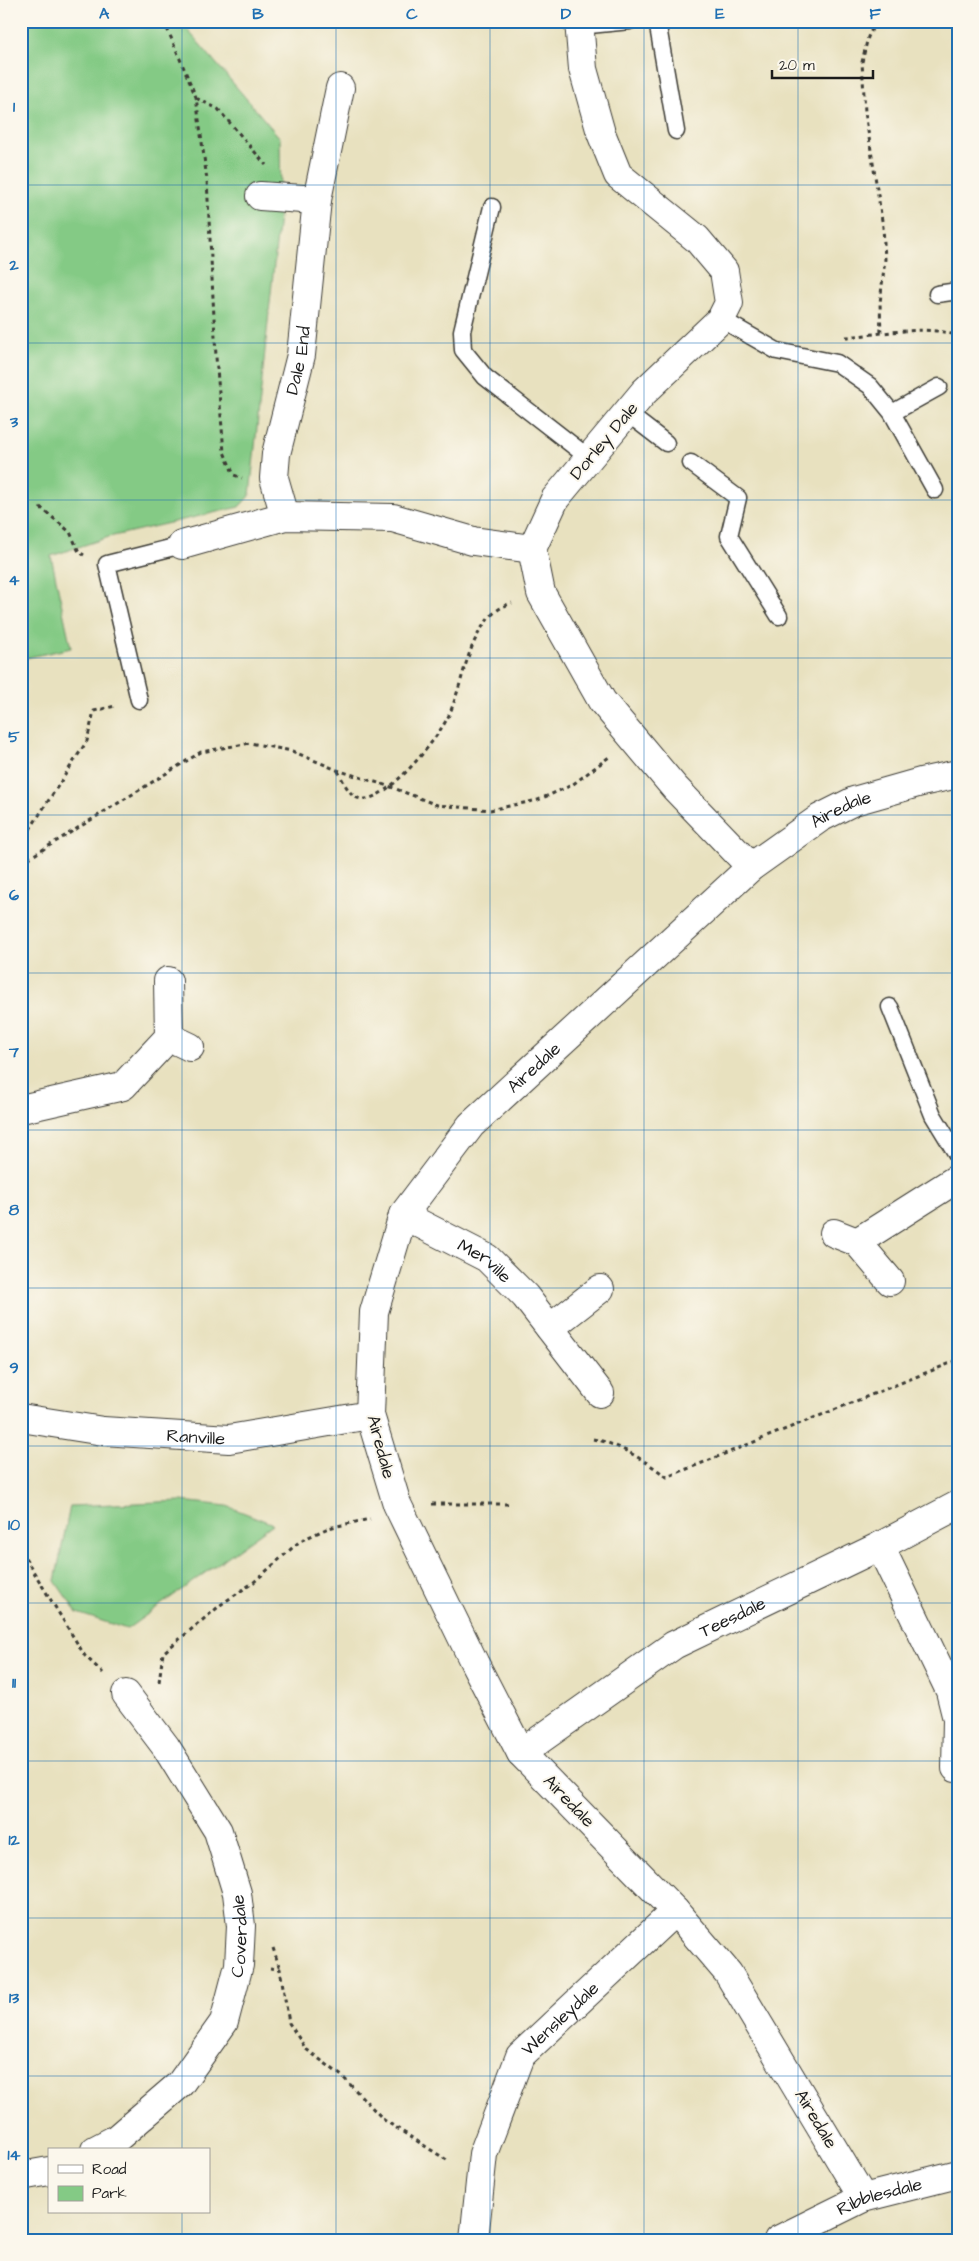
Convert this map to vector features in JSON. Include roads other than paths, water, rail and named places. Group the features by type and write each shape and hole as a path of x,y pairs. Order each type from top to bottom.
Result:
{"street":[{"name":"Dorley Dale","path":"532,549 555,499 644,392 721,319 729,303 724,271 697,239 618,175 601,134 583,68 579,24"},
{"name":"Dale End","path":"285,516 274,478 276,454 301,354 317,200 340,88"},
{"path":"270,197 317,200"},
{"path":"182,545 285,516 393,518 474,541 532,549 540,593 602,701 675,788 751,867"},
{"name":"Airedale","path":"863,2198 728,1973 675,1912 521,1753 475,1664 397,1504 370,1414 374,1312 403,1215 472,1125 751,867 820,818 854,801 920,782 958,774"},
{"path":"21,1109 123,1086 179,1042 168,981"},
{"path":"890,1280 846,1238 958,1178"},
{"name":"Merville","path":"403,1215 487,1258 525,1296 600,1393"},
{"path":"550,1328 600,1289"},
{"name":"Ranville","path":"21,1418 104,1431 229,1438 370,1414"},
{"name":"Teesdale","path":"521,1753 674,1645 880,1546 958,1505"},
{"path":"880,1546 950,1690 958,1719 956,1768"},
{"name":"Coverdale","path":"99,2148 116,2139 180,2084 224,2022 239,1965 241,1926 238,1893 218,1831 166,1747 126,1694"},
{"name":"Wensleydale","path":"474,2240 483,2154 520,2056 675,1912"},
{"path":"21,2176 48,2171"},
{"name":"Ribblesdale","path":"778,2240 863,2198 958,2174"}],"lane":[{"path":"579,24 630,21"},
{"path":"656,21 676,131"},
{"path":"492,207 462,331 463,350 485,377 589,458"},
{"path":"937,294 958,291"},
{"path":"721,319 777,351 837,363 870,386 892,414 935,490"},
{"path":"892,414 939,387"},
{"path":"627,413 666,443"},
{"path":"690,462 738,498 729,536 780,616"},
{"path":"139,700 107,564 182,545"},
{"path":"890,1006 933,1115 958,1156"}]}
